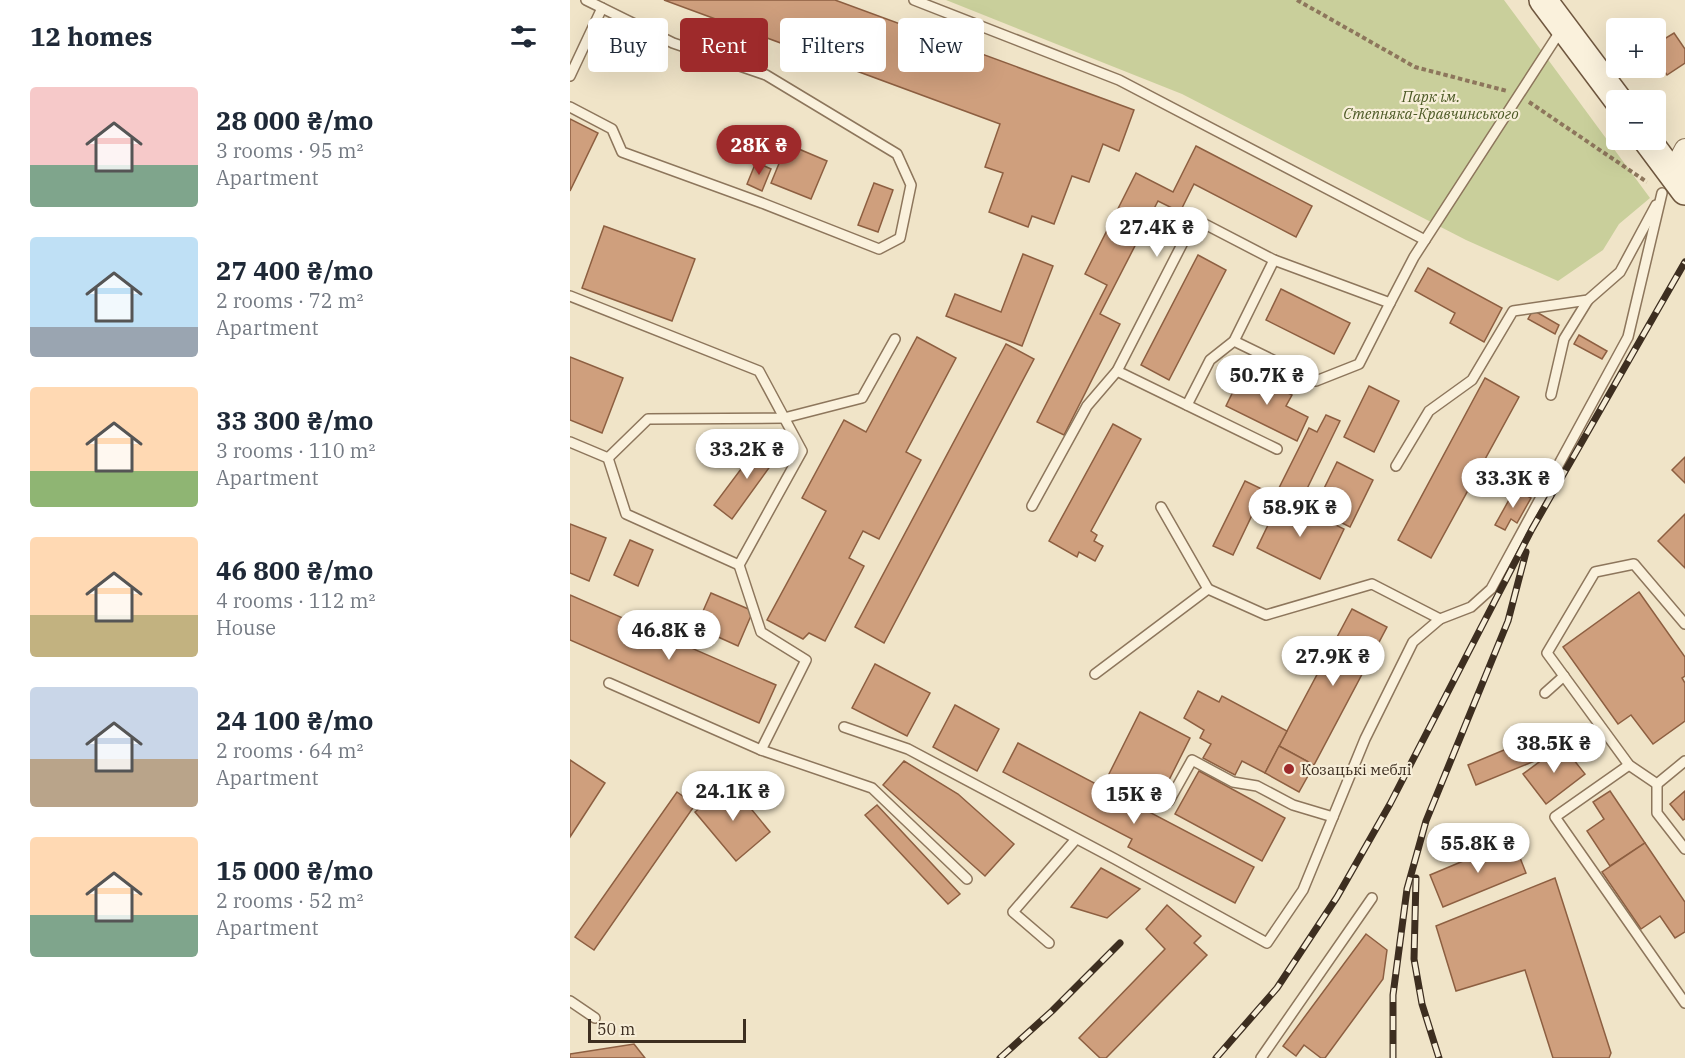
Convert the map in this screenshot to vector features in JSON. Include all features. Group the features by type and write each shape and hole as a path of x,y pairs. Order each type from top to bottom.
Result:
{"main road":[{"path":"1543,0 1610,90"},
{"path":"1653,150 1673,186"}],"street":[{"path":"1673,186 1685,149"}],"lane":[{"path":"570,107 612,129 622,153 762,203 879,249 900,238 911,185 897,154 766,75 673,43 586,0"},
{"path":"914,0 1119,80 1425,240"},
{"path":"570,76 602,8"},
{"path":"1234,341 1316,381 1359,364 1414,257 1563,28"},
{"path":"1551,394 1564,339 1588,300 1620,272 1673,186"},
{"path":"844,727 908,750 1076,838 1267,943 1303,890 1365,738 1413,642 1440,619 1471,607 1491,589 1628,338 1673,186"},
{"path":"1032,506 1087,406 1117,371 1195,219 1274,260 1390,303"},
{"path":"1187,405 1210,360 1234,341 1274,260"},
{"path":"570,296 759,371 802,451 740,565 761,632 806,660 761,750"},
{"path":"1396,466 1430,411 1472,380 1513,310 1588,300"},
{"path":"608,458 648,419 784,418 862,398 895,339"},
{"path":"1117,371 1277,449"},
{"path":"570,442 608,458 626,514 740,565"},
{"path":"1161,507 1208,589 1266,615 1372,584 1440,619"},
{"path":"1657,784 1629,765 1548,653 1596,572 1634,564 1685,624"},
{"path":"1095,674 1208,589"},
{"path":"1545,693 1564,676"},
{"path":"609,683 761,750 872,788 967,879"},
{"path":"1169,801 1192,760 1233,783 1257,786 1293,805 1333,817"},
{"path":"1657,784 1685,761"},
{"path":"1629,765 1555,818 1685,1003"},
{"path":"1657,784 1657,813 1685,849"},
{"path":"1049,943 1013,912 1076,838"},
{"path":"1261,1058 1372,898"},
{"path":"570,1001 595,1018"}],"path":[{"path":"1297,0 1415,67 1518,94 1673,186"}],"green space":[{"name":"Парк ім. Степняка-Кравчинського","path":"946,0 1504,0 1606,138 1606,150 1615,150 1650,198 1619,224 1603,250 1558,281 1466,240 1182,94"}],"building":[{"path":"664,0 835,0 884,18 780,18 780,43 768,38 768,18 713,18"},
{"path":"886,19 898,23 898,72 984,72 984,55 1134,110 1119,151 1103,144 1089,182 1072,176 1054,224 1032,216 1028,227 989,212 1003,173 985,167 1000,124 859,72 886,72"},
{"path":"1674,33 1685,49 1685,63 1667,75 1666,73 1666,38"},
{"path":"570,119 598,133 570,191"},
{"path":"787,144 827,161 811,199 771,183"},
{"path":"1196,146 1312,206 1296,237 1194,184 1180,212 1158,201 1100,314 1120,324 1064,435 1037,422 1107,285 1085,274 1136,173 1173,192"},
{"path":"756,162 771,169 762,191 747,184"},
{"path":"874,183 893,190 878,232 858,225"},
{"path":"604,226 695,259 672,321 582,288"},
{"path":"1023,254 1053,266 1022,346 946,316 955,294 1001,312"},
{"path":"1198,255 1226,270 1169,380 1141,365"},
{"path":"1428,268 1502,308 1484,342 1450,323 1455,313 1415,291"},
{"path":"1281,289 1350,323 1334,354 1266,320"},
{"path":"1533,310 1559,325 1555,334 1528,319"},
{"path":"1579,335 1607,351 1602,359 1574,344"},
{"path":"917,337 956,358 906,452 921,460 879,539 863,531 849,558 864,566 825,641 809,633 803,639 767,620 826,511 802,498 844,420 866,432"},
{"path":"1006,344 1034,359 884,643 855,627"},
{"path":"570,357 623,378 602,433 570,420"},
{"path":"1243,371 1292,395 1286,406 1308,417 1297,441 1226,406"},
{"path":"1485,378 1519,397 1431,558 1398,540"},
{"path":"1369,386 1399,401 1374,452 1344,437"},
{"path":"1326,415 1340,421 1301,501 1278,490 1309,428 1317,432"},
{"path":"1113,424 1141,439 1091,531 1097,535 1094,541 1103,546 1095,561 1079,552 1077,557 1049,541"},
{"path":"762,441 779,454 732,519 714,505"},
{"path":"1685,457 1685,483 1672,470"},
{"path":"1337,462 1373,480 1350,527 1314,509"},
{"path":"1245,481 1264,490 1233,555 1213,546"},
{"path":"1515,489 1531,498 1517,523 1511,519 1505,530 1495,525"},
{"path":"1281,498 1344,529 1320,579 1257,548"},
{"path":"1685,514 1685,568 1658,541"},
{"path":"570,524 606,538 589,581 570,573"},
{"path":"630,540 653,550 638,586 614,575"},
{"path":"1639,592 1685,657 1685,676 1682,678 1685,683 1685,721 1653,744 1631,715 1618,724 1563,647"},
{"path":"711,593 753,611 738,646 696,627"},
{"path":"570,595 776,685 759,723 570,640"},
{"path":"1352,609 1387,627 1314,765 1279,746"},
{"path":"875,664 930,693 907,736 852,708"},
{"path":"1198,691 1219,702 1222,696 1287,731 1265,773 1242,761 1235,775 1203,758 1211,744 1200,738 1204,730 1184,718"},
{"path":"955,705 999,729 977,771 933,747"},
{"path":"1140,712 1190,738 1157,804 1107,778"},
{"path":"1533,738 1542,758 1476,785 1468,765"},
{"path":"1018,743 1254,867 1235,903 1128,847 1132,839 1003,772"},
{"path":"1562,745 1585,774 1546,804 1523,774"},
{"name":"Козацькі меблі","path":"1279,746 1314,765 1299,792 1265,773"},
{"path":"570,760 605,783 570,837"},
{"path":"904,761 958,794 1014,844 985,876 883,785"},
{"path":"1199,771 1285,818 1262,861 1175,814"},
{"path":"730,783 770,832 736,861 695,812"},
{"path":"1610,791 1645,843 1610,866 1587,831 1604,819 1593,802"},
{"path":"1685,791 1685,819 1683,820 1670,804"},
{"path":"677,792 695,805 594,950 575,937"},
{"path":"877,805 960,894 948,904 865,815"},
{"path":"1513,840 1526,873 1443,907 1430,875"},
{"path":"1645,843 1685,902 1685,932 1675,938 1660,916 1641,929 1602,872"},
{"path":"1101,868 1140,889 1107,918 1071,907"},
{"path":"1555,878 1611,1053 1609,1058 1553,1058 1525,970 1456,991 1436,926"},
{"path":"1167,905 1201,936 1194,943 1207,955 1106,1058 1100,1058 1079,1038 1165,949 1146,929"},
{"path":"1366,934 1387,950 1383,979 1325,1058 1321,1058 1304,1045 1296,1056 1283,1046"},
{"path":"634,1044 645,1058 570,1058 570,1054"}],"railway":[{"path":"1216,1058 1277,988 1337,897 1390,804 1532,529 1685,262"},
{"path":"1393,1058 1393,995 1407,889 1426,821 1508,621 1526,552"},
{"path":"1416,878 1414,959 1422,1004 1439,1058"},
{"path":"1000,1058 1052,1011 1120,943"}],"place":[{"name":"Козацькі меблі","path":"1289,769"}]}
